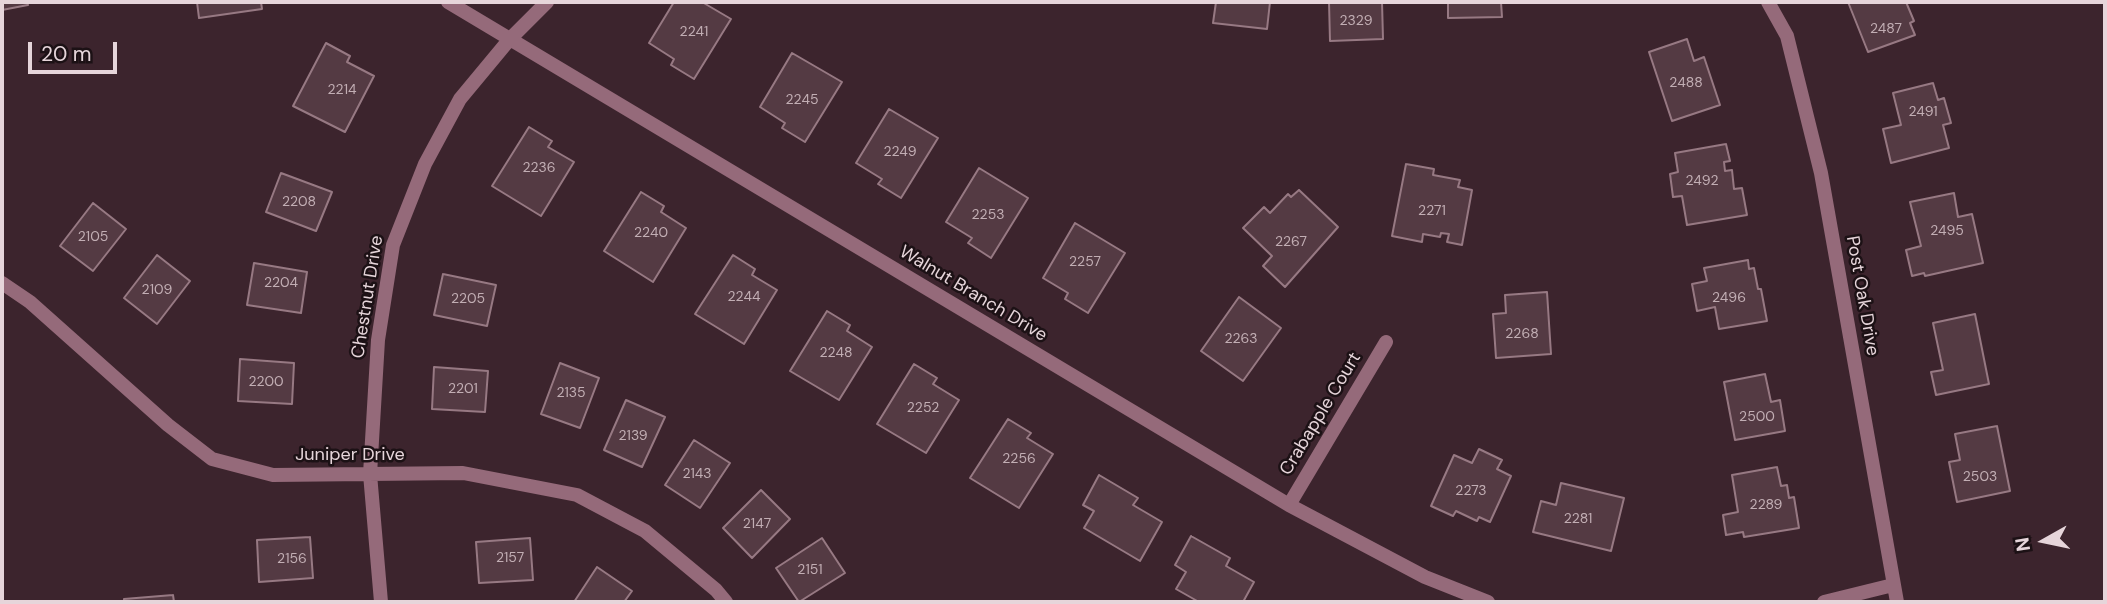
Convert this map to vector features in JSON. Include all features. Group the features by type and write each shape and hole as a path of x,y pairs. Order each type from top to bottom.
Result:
{"street":[{"name":"Walnut Branch Drive","path":"448,2 1289,505 1425,577 1488,602"},
{"name":"Chestnut Drive","path":"381,602 370,474 378,340 393,245 425,164 460,99 509,40 547,2"},
{"name":"Post Oak Drive","path":"1768,2 1787,36 1821,173 1897,602"},
{"name":"Juniper Drive","path":"2,283 30,302 168,425 212,459 274,475 463,473 577,495 645,531 716,590 726,602"},
{"name":"Crabapple Court","path":"1289,505 1386,342"},
{"path":"1824,602 1893,585"}],"building":[{"path":"2,2 27,2 28,5 2,10"},
{"path":"197,2 261,2 262,9 199,18"},
{"path":"674,2 702,2 731,19 694,79 671,65 674,59 649,43"},
{"path":"1216,2 1270,2 1267,29 1213,23"},
{"path":"1329,2 1382,2 1383,39 1330,41"},
{"path":"1448,2 1501,2 1502,17 1448,18"},
{"path":"1848,2 1906,2 1914,21 1910,23 1915,35 1868,52"},
{"path":"1687,39 1694,61 1704,57 1720,105 1672,121 1649,52"},
{"path":"326,43 350,56 347,62 374,76 345,132 293,106"},
{"path":"792,53 842,82 805,142 782,128 785,123 760,107"},
{"path":"1933,83 1938,100 1944,98 1951,123 1943,125 1949,148 1891,163 1883,129 1901,125 1893,93"},
{"path":"889,109 938,138 901,198 878,184 882,179 856,163"},
{"path":"529,127 552,141 548,147 574,162 541,216 492,186"},
{"path":"1726,144 1730,161 1724,162 1725,171 1732,170 1734,189 1742,188 1747,215 1687,225 1682,196 1673,197 1670,174 1678,172 1675,153"},
{"path":"1406,164 1434,169 1433,175 1460,180 1458,187 1472,190 1462,245 1447,242 1449,234 1441,233 1440,237 1423,234 1422,242 1392,236"},
{"path":"979,168 1028,198 991,258 968,243 972,238 946,222"},
{"path":"281,173 332,192 316,231 266,212"},
{"path":"1299,190 1338,227 1285,287 1263,266 1272,256 1243,228 1264,207 1270,213 1288,194 1291,197"},
{"path":"641,192 664,206 661,212 686,228 653,282 604,251"},
{"path":"1954,193 1958,217 1972,214 1983,263 1925,276 1924,273 1912,276 1906,250 1921,246 1910,202"},
{"path":"93,203 126,229 93,271 60,246"},
{"path":"1075,223 1125,253 1088,313 1065,299 1068,293 1043,278"},
{"path":"157,255 190,281 157,324 124,298"},
{"path":"733,255 755,269 752,275 777,290 744,344 695,314"},
{"path":"1748,260 1749,269 1754,268 1758,289 1761,289 1767,321 1719,329 1715,307 1697,311 1692,284 1707,281 1704,268"},
{"path":"254,263 307,272 301,313 247,305"},
{"path":"443,274 496,285 487,326 434,315"},
{"path":"1547,292 1551,354 1496,358 1493,314 1506,313 1505,295"},
{"path":"1239,297 1281,328 1243,381 1201,351"},
{"path":"827,311 850,325 847,331 872,347 839,400 790,371"},
{"path":"1975,314 1989,384 1936,395 1931,372 1943,370 1933,323"},
{"path":"240,359 294,363 292,404 238,401"},
{"path":"560,363 599,378 580,428 541,414"},
{"path":"914,364 937,378 933,384 959,400 926,453 877,424"},
{"path":"434,367 488,371 485,412 432,409"},
{"path":"1765,374 1771,402 1780,400 1785,431 1735,440 1724,382"},
{"path":"626,400 665,417 642,467 604,450"},
{"path":"1008,419 1031,433 1027,438 1053,454 1019,508 970,478"},
{"path":"1997,426 2010,491 1957,502 1949,462 1960,460 1955,434"},
{"path":"694,440 730,463 700,508 665,485"},
{"path":"1479,449 1502,460 1497,469 1511,476 1490,522 1479,517 1477,521 1456,511 1453,516 1431,506 1454,455 1472,463"},
{"path":"1777,467 1781,486 1787,485 1789,498 1794,497 1799,528 1744,537 1743,532 1726,535 1723,515 1738,512 1732,475"},
{"path":"1099,475 1138,498 1133,505 1162,522 1140,561 1084,528 1094,511 1083,505"},
{"path":"1561,483 1624,498 1611,551 1533,532 1541,501 1556,505"},
{"path":"761,490 790,519 752,558 723,528"},
{"path":"1191,536 1230,558 1226,566 1254,582 1243,602 1199,602 1176,589 1186,572 1175,565"},
{"path":"310,537 313,578 259,582 257,540"},
{"path":"530,538 533,580 479,583 476,542"},
{"path":"822,538 845,573 799,602 776,568"},
{"path":"597,567 632,591 624,602 574,602"},
{"path":"173,595 174,602 124,602 124,599"}]}
